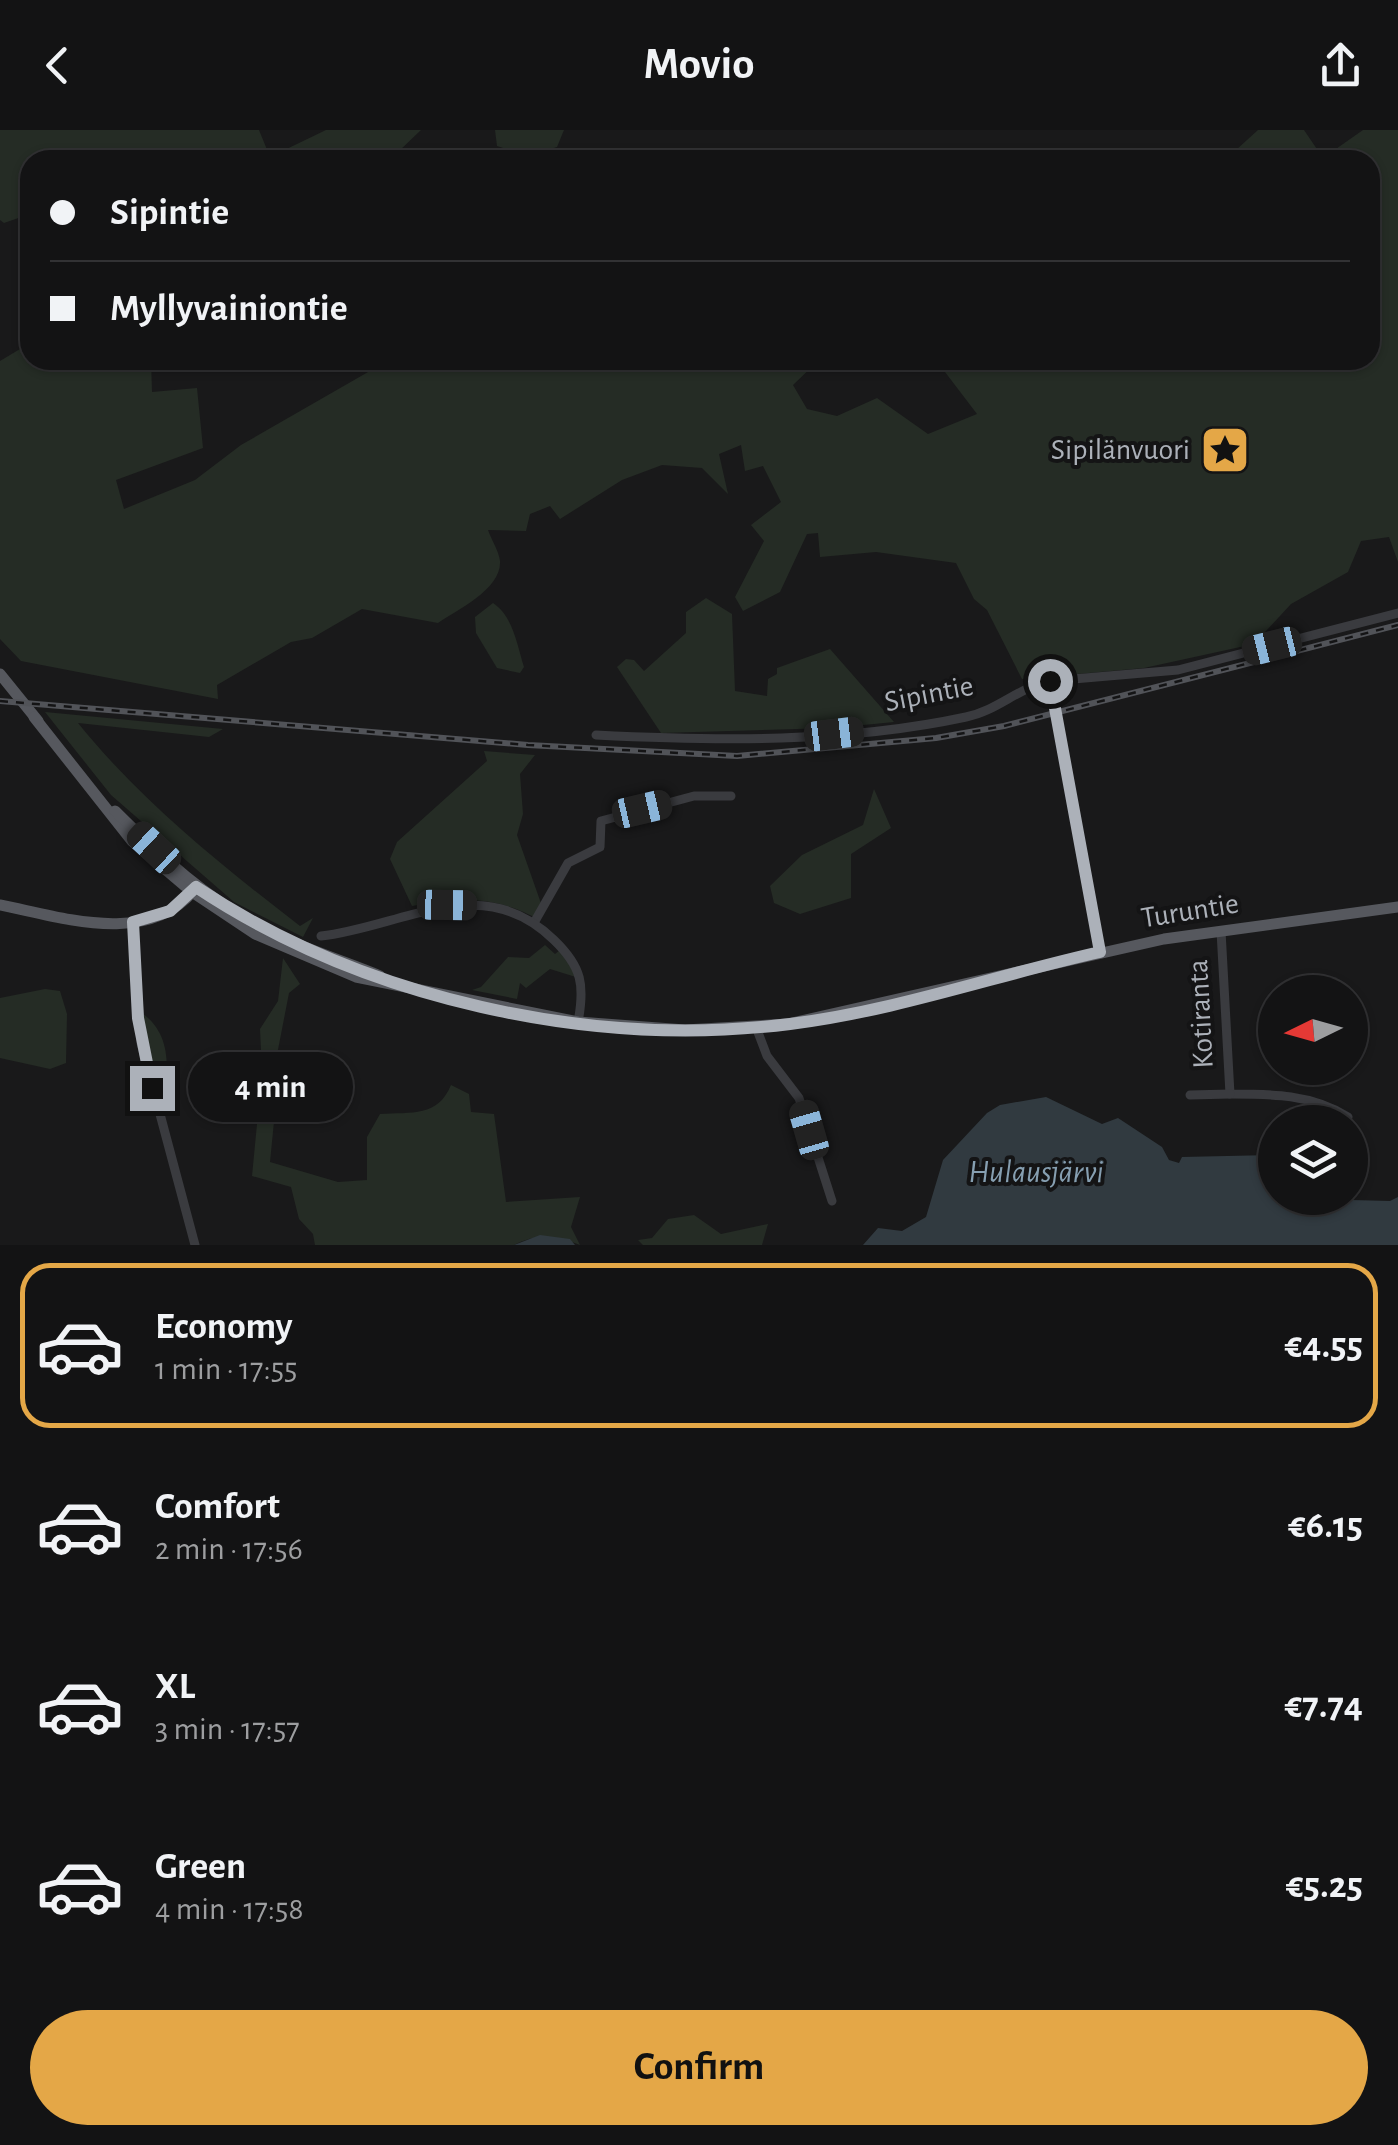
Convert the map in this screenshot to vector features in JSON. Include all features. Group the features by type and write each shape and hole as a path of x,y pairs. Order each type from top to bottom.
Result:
{"main road":[{"name":"Turuntie","path":"0,674 124,832 255,934 300,956 356,976 578,1022 685,1030 756,1027 838,1016 1100,952 1398,907"},
{"path":"0,905 88,922 133,922 170,911 194,890"}],"street":[{"name":"Sipintie","path":"596,735 703,740 834,734 938,722 970,717 1034,684 1178,670 1398,613"},
{"path":"1050,681 1100,952"},
{"path":"535,921 568,863 600,847 597,829 601,821 694,796 731,796"},
{"path":"321,936 447,905 494,907 535,921 580,970 583,997 578,1022"},
{"path":"133,922 142,1043 195,1245"},
{"name":"Kotiranta","path":"1222,931 1230,1094"},
{"path":"756,1027 767,1056 800,1098 832,1201"},
{"name":"Kotiranta","path":"1190,1095 1282,1094 1324,1105"}],"shaded area":[{"path":"0,130 259,130 267,150 20,150 20,217 4,223 0,220"},
{"path":"326,130 421,130 400,150 285,150"},
{"path":"495,130 564,130 557,147 547,150 509,150 497,146"},
{"path":"1258,130 1304,130 1318,150 1236,150"},
{"path":"1363,130 1398,130 1398,562 1389,537 1361,541 1348,572 1291,604 1254,644 1144,668 1022,679 987,610 974,599 956,563 876,552 820,557 818,533 807,534 780,592 743,611 735,597 764,541 751,525 781,502 763,466 745,471 741,445 719,454 728,494 702,468 662,465 622,480 560,519 550,506 530,514 526,531 488,530 499,557 499,571 477,598 456,612 438,623 362,609 312,638 291,642 217,685 218,699 21,661 0,639 0,361 20,349 20,370 151,370 152,392 197,388 203,448 116,480 124,509 195,480 241,445 372,370 809,370 793,385 807,409 837,416 877,398 928,434 977,414 945,372 1380,370 1380,150 1334,150"},
{"path":"706,598 732,614 735,691 767,696 768,679 777,674 777,668 830,649 894,722 833,728 661,733 617,667 626,659 634,660 644,671 686,633 686,612"},
{"path":"493,603 505,615 513,632 524,667 520,673 497,668 476,633 475,617"},
{"path":"45,712 223,729 209,737 78,723 128,779 212,856 300,926 313,918 303,937 234,902 111,795"},
{"path":"484,751 535,755 520,774 523,814 517,835 543,909 540,920 493,902 447,901 412,906 390,859 397,842 487,761"},
{"path":"874,789 891,828 851,854 851,898 800,914 774,903 770,886 802,855 863,825"},
{"path":"545,945 555,954 560,950 579,978 550,969 526,988 520,983 517,999 472,990 481,987 508,957 529,958"},
{"path":"283,958 300,984 289,993 276,1060 279,1071 270,1162 338,1182 367,1180 367,1137 380,1114 431,1108 451,1085 469,1094 471,1112 494,1114 506,1202 580,1197 571,1227 580,1245 548,1237 514,1245 315,1245 313,1234 299,1219 291,1187 252,1176 262,1072 260,1029 278,1001"},
{"path":"45,989 60,991 67,1014 66,1063 50,1069 0,1058 0,998"},
{"path":"142,1013 160,1034 167,1058 164,1113"},
{"path":"694,1215 721,1234 768,1224 762,1245 643,1245 638,1240 652,1238 668,1219"}],"water":[{"name":"Hulausjärvi","path":"1046,1097 1102,1124 1118,1118 1162,1147 1169,1160 1179,1163 1182,1157 1258,1155 1258,1215 1368,1215 1368,1200 1390,1201 1398,1197 1398,1245 863,1245 878,1228 902,1231 926,1217 943,1160 987,1113 1000,1105"},
{"path":"540,1235 570,1239 575,1245 514,1245"}],"railway":[{"path":"0,701 528,745 737,756 936,738 1004,726 1398,625"}],"place":[{"name":"Sipilänvuori","path":"1225,450"}],"route":[{"path":"152,1088 138,1018 133,922 170,911 196,887 282,938 403,986 553,1018 649,1029 756,1027 824,1019 1100,952 1066,750 1050,681"}]}
